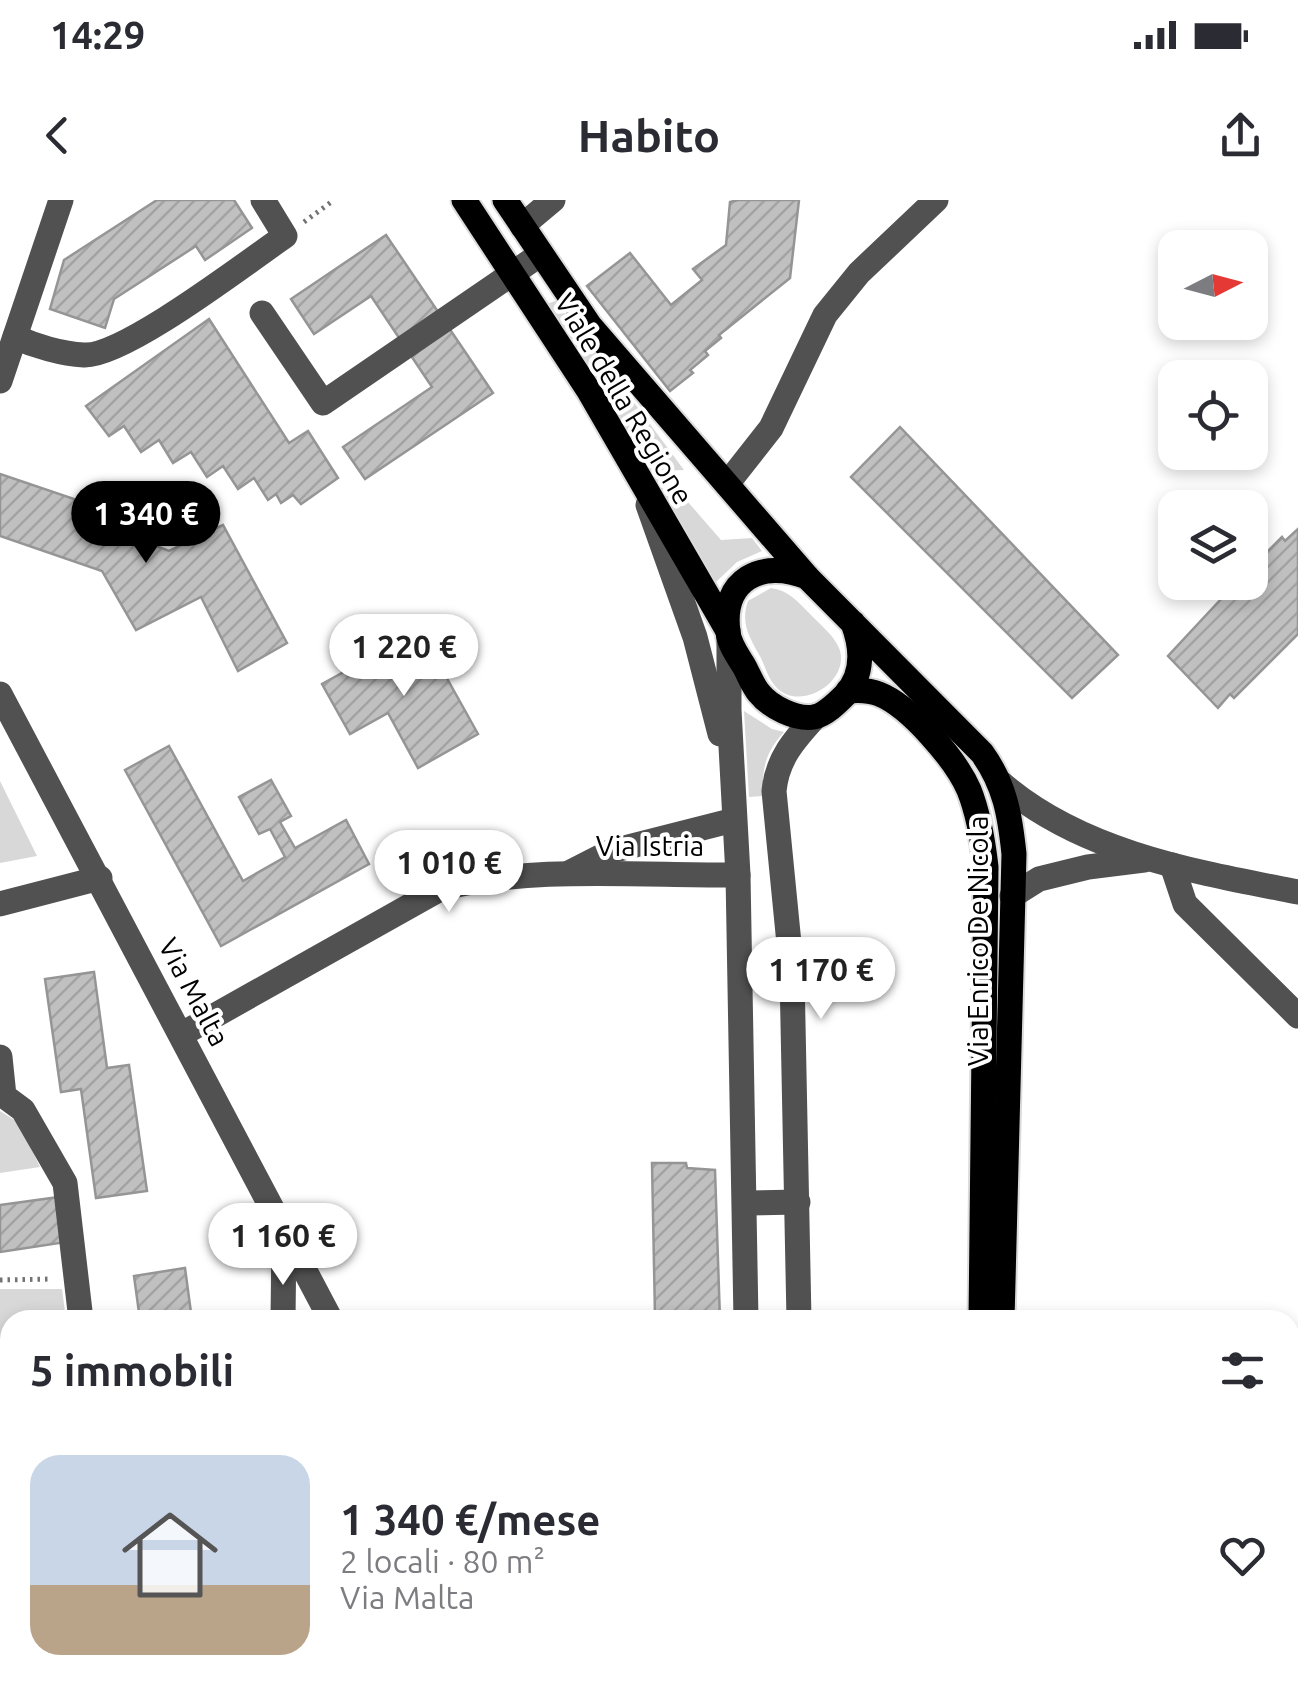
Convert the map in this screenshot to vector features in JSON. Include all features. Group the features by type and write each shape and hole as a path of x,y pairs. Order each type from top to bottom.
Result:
{"main road":[{"name":"Viale della Regione","path":"464,200 589,391 729,635"},
{"name":"Viale della Regione","path":"505,200 590,326 807,577"},
{"path":"788,569 807,577 852,623 860,651 856,679 848,691 815,717 794,715 760,695 729,635 731,599 738,585 748,577 762,571 788,569"},
{"name":"Via Enrico De Nicola","path":"852,623 982,752 1009,804 1014,854 1002,1310"},
{"name":"Via Enrico De Nicola","path":"848,691 864,690 890,700 942,750 968,788 981,830 986,866 980,1310"}],"street":[{"path":"0,380 62,200"},
{"path":"16,337 30,344 87,355 128,343 285,236 263,200"},
{"path":"522,226 553,200"},
{"path":"728,484 771,428 825,315 859,272 936,200"},
{"path":"262,314 323,403 541,254"},
{"path":"640,484 694,637 734,792"},
{"path":"729,635 746,1310"},
{"name":"Via Malta","path":"0,694 326,1310"},
{"path":"799,1310 792,974 774,791 776,771 790,745 815,717"},
{"path":"1001,784 1027,806 1053,820 1160,862 1298,892"},
{"path":"564,876 612,851 734,820"},
{"path":"1012,896 1039,879 1088,867 1160,862"},
{"path":"1160,862 1185,904 1298,1016"},
{"name":"Via Istria","path":"182,1034 440,888 470,880 738,875"},
{"path":"0,904 100,878"},
{"path":"0,1057 4,1096 23,1110 66,1183 81,1310"},
{"path":"745,1203 798,1202"},
{"path":"283,1310 284,1230"}],"path":[{"path":"285,236 334,200"},
{"path":"0,1280 78,1278"}],"shaded area":[{"path":"558,300 684,470 661,471 721,540 752,538 762,551 737,562 716,582 711,577 638,445 547,304"},
{"path":"771,588 796,600 839,648 838,672 821,690 797,697 785,694 769,676 747,631 745,617 748,601"},
{"path":"744,711 784,732 766,761 763,796 749,797"},
{"path":"0,781 37,856 0,863"},
{"path":"0,1111 19,1123 40,1167 0,1173"},
{"path":"0,1289 62,1289 65,1310 0,1310"}],"building":[{"path":"157,200 234,200 252,228 205,260 196,246 114,299 105,328 50,309 64,260"},
{"path":"799,200 790,278 719,335 721,338 705,351 708,355 690,370 693,373 670,391 587,286 630,253 671,305 702,280 693,269 726,245 730,202"},
{"path":"386,235 493,393 365,479 343,447 432,387 371,296 314,334 291,299"},
{"path":"209,319 289,443 308,431 338,478 301,504 293,495 281,503 276,494 268,500 254,478 238,489 223,466 207,477 191,452 173,463 159,440 141,452 124,426 109,436 86,406"},
{"path":"900,427 1118,655 1072,698 851,477"},
{"path":"0,474 133,519 130,536 169,551 223,525 287,643 238,671 201,597 136,630 102,571 0,536"},
{"path":"1298,529 1298,634 1234,698 1230,694 1218,708 1168,656 1220,600 1268,600 1268,551 1282,537 1285,541"},
{"path":"420,630 478,734 418,768 388,713 350,734 322,684"},
{"path":"169,746 243,881 285,857 270,829 259,834 239,797 271,780 291,816 280,822 295,848 346,820 369,864 221,946 125,770"},
{"path":"94,972 107,1068 129,1065 147,1191 96,1198 81,1089 61,1092 45,979"},
{"path":"652,1163 686,1163 687,1168 715,1170 720,1310 655,1310"},
{"path":"59,1197 66,1242 0,1252 0,1205"},
{"path":"185,1268 191,1310 139,1310 134,1276"}]}
